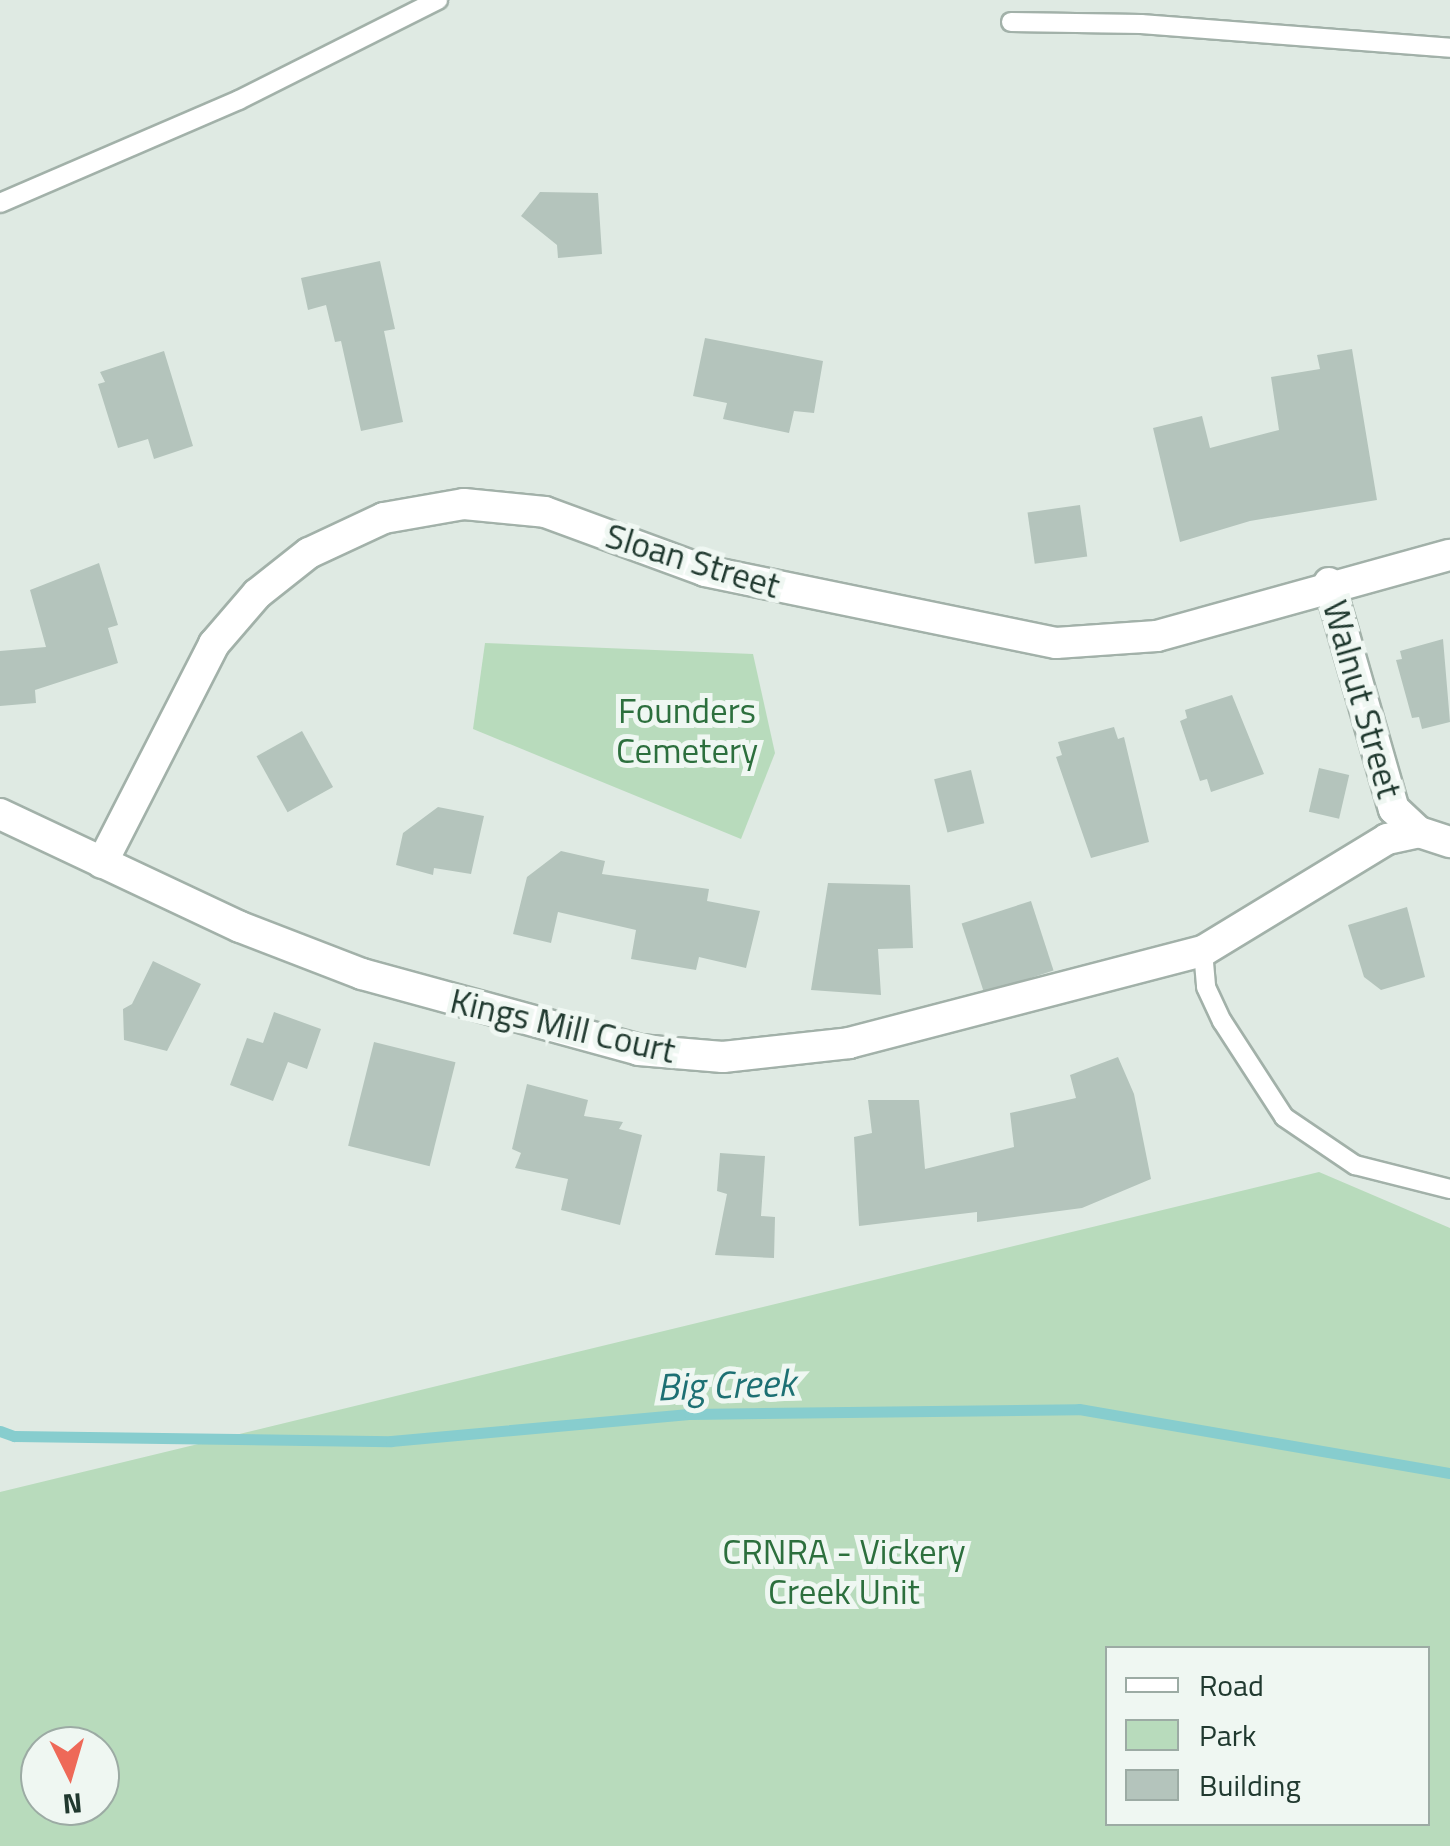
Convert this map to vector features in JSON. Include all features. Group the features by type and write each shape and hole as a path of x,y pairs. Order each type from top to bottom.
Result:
{"street":[{"name":"Sloan Street","path":"102,863 214,644 257,594 309,553 384,518 464,504 545,512 705,571 1056,644 1156,636 1329,583 1450,554"},
{"name":"Walnut Street","path":"1329,583 1394,810 1418,832 1450,842"},
{"name":"Kings Mill Court","path":"0,814 102,863 362,974 639,1050 723,1057 849,1043 978,1004 1093,984 1204,951 1387,840 1418,832"}],"lane":[{"path":"0,203 239,100 438,0"},
{"path":"1011,22 1141,24 1450,48"},
{"path":"1204,951 1206,987 1222,1020 1284,1117 1355,1165 1450,1189"}],"green space":[{"name":"Founders Cemetery","path":"485,643 753,654 775,753 741,839 473,729"},
{"name":"CRNRA - Vickery Creek Unit","path":"1319,1172 1450,1228 1450,1846 0,1846 0,1492"}],"building":[{"path":"540,192 598,193 602,254 558,258 557,245 521,216"},
{"path":"380,261 395,329 384,331 403,422 361,431 341,341 335,342 326,305 308,310 301,278"},
{"path":"705,338 823,361 814,413 794,411 789,433 723,419 727,403 693,396"},
{"path":"1352,349 1377,500 1250,521 1180,542 1153,428 1202,416 1210,448 1279,430 1271,377 1320,369 1317,355"},
{"path":"164,351 193,446 154,459 148,439 118,448 98,384 105,382 100,372"},
{"path":"1080,505 1087,556 1035,564 1028,512"},
{"path":"99,563 118,625 108,628 118,663 35,690 36,703 0,706 0,651 46,647 30,590"},
{"path":"1443,639 1450,722 1422,729 1419,717 1412,718 1396,660 1402,659 1400,651"},
{"path":"1232,695 1264,774 1211,792 1207,779 1200,781 1180,721 1187,718 1185,710"},
{"path":"1114,727 1118,739 1124,737 1149,842 1091,858 1056,757 1062,755 1058,742"},
{"path":"302,731 333,787 288,812 257,756"},
{"path":"1319,768 1349,775 1339,819 1309,812"},
{"path":"971,770 984,823 947,833 934,779"},
{"path":"438,807 484,816 471,874 434,868 433,875 396,865 403,833"},
{"path":"561,851 605,861 602,874 709,889 707,901 760,911 746,968 699,957 696,970 631,959 636,930 558,912 551,943 513,934 527,877"},
{"path":"828,883 910,885 913,948 878,949 881,995 811,990"},
{"path":"1031,901 1054,970 984,993 962,924"},
{"path":"1407,907 1425,977 1381,990 1364,977 1348,925"},
{"path":"153,961 201,984 167,1051 124,1040 123,1009 132,1004"},
{"path":"274,1012 321,1029 307,1069 288,1062 273,1101 230,1085 247,1038 263,1043"},
{"path":"374,1042 456,1062 430,1166 348,1146"},
{"path":"1118,1057 1134,1094 1151,1179 1082,1208 977,1222 977,1212 859,1226 854,1137 872,1133 868,1100 919,1100 925,1169 1014,1147 1010,1113 1076,1098 1070,1075"},
{"path":"527,1084 588,1100 584,1116 623,1122 619,1129 642,1135 620,1225 561,1210 568,1179 515,1168 521,1153 512,1149"},
{"path":"720,1153 765,1156 761,1216 775,1217 774,1258 715,1255 727,1194 717,1191"}],"waterway":[{"name":"Big Creek","path":"0,1431 14,1436 391,1441 689,1414 1079,1409 1450,1473"}]}
